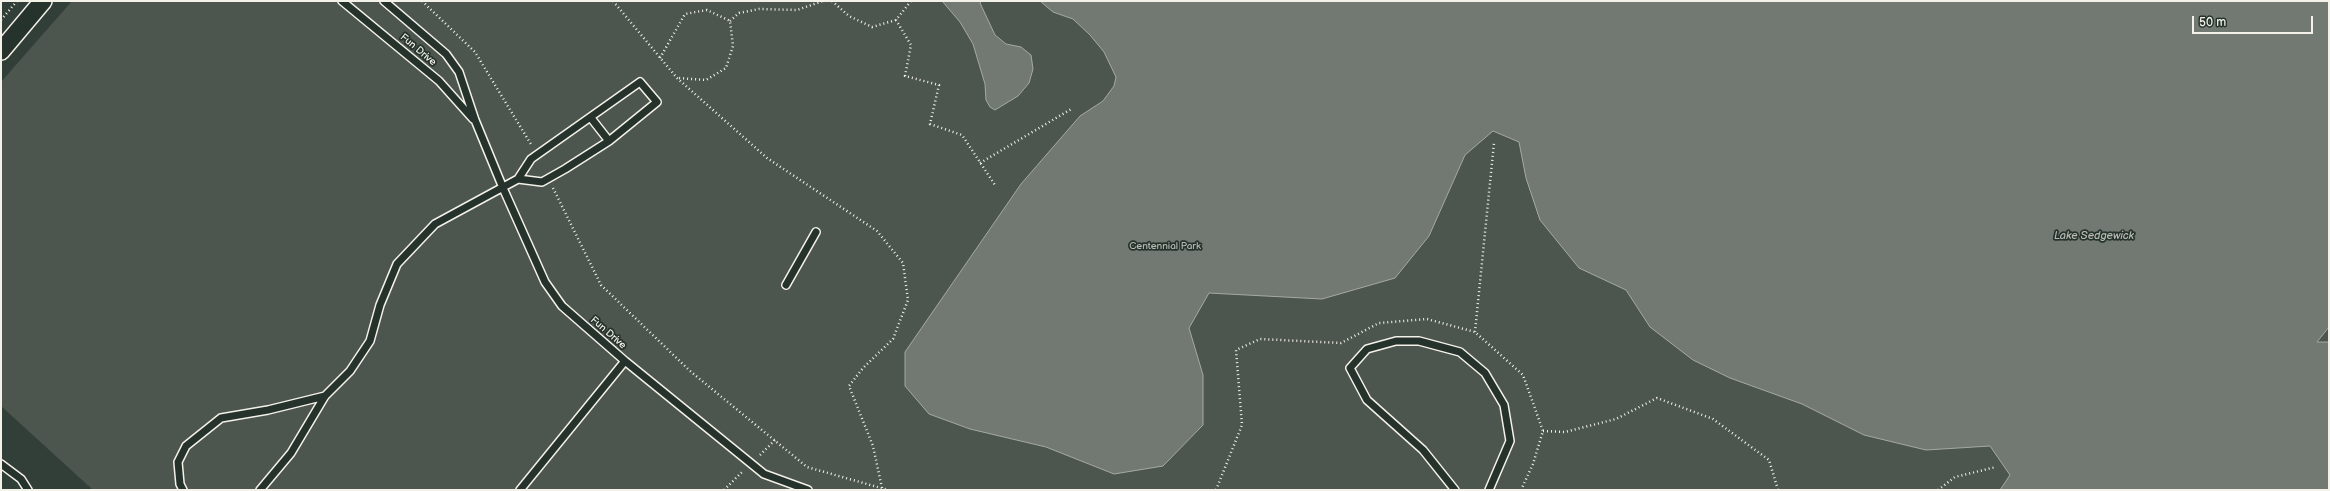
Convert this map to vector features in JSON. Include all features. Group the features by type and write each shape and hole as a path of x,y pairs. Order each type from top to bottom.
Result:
{"street":[{"path":"1,51 43,1"}],"lane":[{"name":"Fun Drive","path":"342,1 439,81 475,120"},
{"name":"Fun Drive","path":"384,1 446,54 459,72 475,120 503,188 545,282 562,306 625,361 764,474 808,490"},
{"path":"260,490 291,453 325,396 350,371 370,341 380,305 397,264 435,224 518,179 531,159 640,82 657,102 609,141 542,182 518,179"},
{"path":"591,118 609,141"},
{"path":"786,285 816,232"},
{"path":"1455,490 1423,450 1367,400 1350,368 1367,349 1396,341 1419,341 1460,352 1485,373 1504,405 1510,441 1489,490"},
{"path":"520,490 625,361"},
{"path":"183,490 180,484 178,462 186,446 200,433 221,418 268,410 325,396"},
{"path":"1,464 21,479 28,490"}],"path":[{"path":"1,20 17,1"},
{"path":"422,1 475,52 537,155"},
{"path":"730,20 739,13 759,9 797,10 823,1"},
{"path":"832,1 849,16 872,27 896,20 911,1"},
{"path":"660,58 685,14 707,10 730,20"},
{"path":"677,78 706,80 726,68 733,46 730,20"},
{"path":"896,20 911,45 905,76 939,85 930,124 962,135 995,185"},
{"path":"980,163 1073,108"},
{"path":"1476,332 1494,143"},
{"path":"548,178 601,285 690,371 807,467 888,490"},
{"path":"1216,490 1242,425 1236,350 1260,339 1341,343 1379,323 1426,319 1476,332 1523,375 1543,431 1533,464 1521,490"},
{"path":"1543,431 1565,432 1616,419 1657,398 1713,419 1769,460 1778,490"},
{"path":"1938,490 1955,477 1996,467"}],"green space":[{"name":"Centennial Park","path":"72,1 2329,1 2329,490 93,490 1,406 1,82"}],"water":[{"path":"942,1 982,1 980,3 995,35 1006,44 1021,47 1031,55 1033,69 1029,83 1018,96 995,110 990,107 986,100 985,84 973,44 960,22"},
{"name":"Lake Sedgewick","path":"1040,1 2329,1 2329,327 2317,342 2329,342 2329,490 2000,490 2010,475 1990,446 1926,450 1864,435 1802,404 1730,378 1693,360 1650,327 1626,290 1579,268 1540,220 1526,178 1519,142 1493,131 1465,155 1429,236 1395,278 1322,299 1209,293 1189,328 1203,375 1203,425 1163,466 1114,474 1046,447 970,429 929,414 905,386 905,352 1021,184 1080,116 1103,101 1114,86 1116,77 1104,52 1090,35 1073,19 1053,12"}]}
